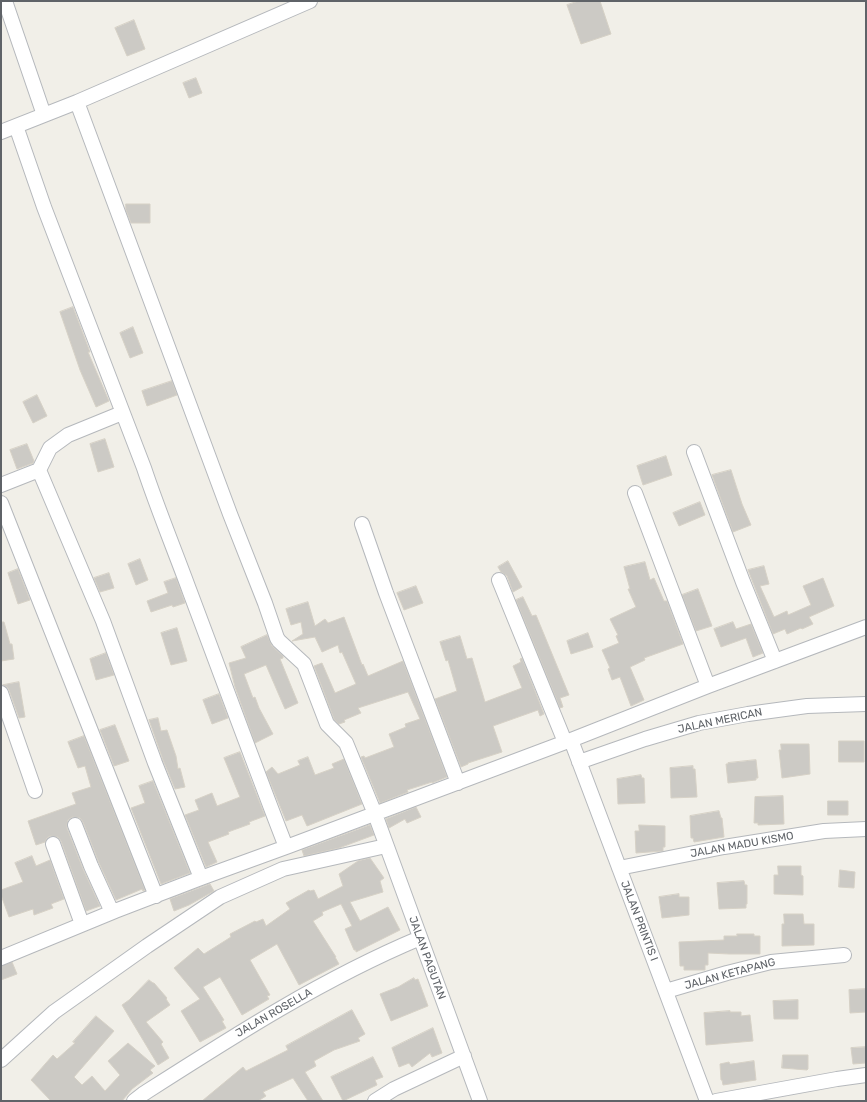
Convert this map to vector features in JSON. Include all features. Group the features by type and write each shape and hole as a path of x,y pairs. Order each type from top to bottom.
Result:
{"street":[{"path":"5,1 44,115"},
{"path":"1,132 77,102 307,2"},
{"name":"JALAN PAGUTAN","path":"77,102 277,638 279,642 304,664 326,722 330,729 346,743 375,814 480,1101"},
{"path":"16,126 44,207 144,468 158,511 286,847"},
{"path":"1,485 39,470 50,448 68,435 122,413"},
{"path":"694,452 743,582 775,661"},
{"path":"39,470 102,621 155,763 201,878"},
{"path":"634,493 708,686"},
{"path":"1,502 156,896"},
{"path":"362,524 386,593 458,783"},
{"name":"JALAN PRINTIS I","path":"499,580 568,741 579,762 707,1101"},
{"path":"1,958 112,912 458,783 708,686 866,627"},
{"path":"1,693 35,791"},
{"name":"JALAN MERICAN","path":"579,762 645,739 700,723 748,714 806,706 866,704"},
{"path":"75,824 91,866 112,912"},
{"name":"JALAN MADU KISMO","path":"619,868 724,847 824,831 866,829"},
{"path":"53,844 82,924"},
{"path":"1,1060 54,1012 147,946 220,897 283,869 386,846"},
{"name":"JALAN ROSELLA","path":"134,1101 216,1047 323,985 386,953 420,938"},
{"name":"JALAN KETAPANG","path":"666,991 771,962 844,955"},
{"path":"375,1101 394,1090 464,1056"},
{"path":"716,1101 837,1079 866,1076"}],"building":[{"path":"579,1 600,1 611,34 581,44 567,5"},
{"path":"134,20 145,49 127,56 115,28"},
{"path":"196,78 202,93 189,98 183,83"},
{"path":"126,204 150,204 150,223 131,223 126,210"},
{"path":"73,307 90,352 88,352 109,401 96,407 80,370 60,312"},
{"path":"133,327 143,353 130,358 120,333"},
{"path":"172,381 177,395 147,406 142,391"},
{"path":"37,395 47,416 33,423 23,402"},
{"path":"105,439 114,467 98,472 90,444"},
{"path":"27,444 34,461 33,463 17,469 10,450"},
{"path":"666,456 672,475 643,485 637,466"},
{"path":"731,470 742,504 751,525 733,532 712,475"},
{"path":"700,502 705,515 679,526 673,513"},
{"path":"140,559 148,580 136,585 128,564"},
{"path":"508,561 522,587 513,592 507,576 501,572 498,567"},
{"path":"645,562 650,580 654,578 664,601 667,601 683,644 644,658 645,660 630,667 644,700 631,706 620,677 612,680 608,669 610,668 602,650 619,643 616,636 618,635 610,619 636,607 628,589 630,589 624,567"},
{"path":"764,566 769,584 760,586 774,617 787,611 788,615 811,605 803,586 823,578 834,606 809,617 813,624 787,634 785,629 773,634 748,570"},
{"path":"18,569 30,600 18,604 8,573"},
{"path":"109,573 114,588 100,592 94,578"},
{"path":"176,578 185,603 173,607 172,605 151,612 147,601 168,593 164,582"},
{"path":"416,586 423,603 404,610 397,593"},
{"path":"698,589 712,626 696,631 682,595"},
{"path":"523,597 532,616 536,615 569,695 560,698 563,707 560,708 516,600"},
{"path":"308,602 315,626 325,619 328,623 344,617 362,665 363,664 368,676 403,661 447,777 407,790 408,792 380,803 361,757 364,756 365,758 394,747 389,734 406,727 405,724 420,719 408,692 358,708 361,713 344,720 345,722 339,724 334,719 314,666 322,663 335,693 356,684 342,652 340,653 338,645 322,652 315,637 292,641 303,634 301,622 291,625 286,609"},
{"path":"1,622 4,622 10,644 12,644 14,659 1,661"},
{"path":"733,622 736,629 751,624 763,653 753,657 746,638 721,647 714,629"},
{"path":"177,628 187,661 171,665 161,633"},
{"path":"588,633 593,647 571,654 567,641"},
{"path":"267,635 272,646 283,656 283,658 280,659 298,703 285,709 266,665 244,674 253,698 255,697 259,708 273,734 255,743 235,687 229,663 246,658 241,647"},
{"path":"460,636 467,659 472,658 485,702 522,688 513,666 521,662 520,659 522,658 544,714 540,716 538,710 493,726 502,752 468,763 461,767 435,699 457,691 448,660 446,661 440,642"},
{"path":"106,653 114,675 96,680 90,659"},
{"path":"19,682 25,717 19,718 9,690 3,685"},
{"path":"219,694 228,718 212,724 203,700"},
{"path":"158,718 161,731 167,730 176,756 178,769 180,768 185,787 175,789 163,760 149,720"},
{"path":"115,725 129,761 114,766 100,730"},
{"path":"84,736 145,890 143,891 142,889 116,900 99,863 83,822 80,818 72,817 68,820 67,828 83,869 100,906 86,911 61,841 58,837 50,836 45,842 36,845 28,821 76,804 72,793 91,787 85,766 78,768 68,742"},
{"path":"839,741 864,741 864,762 839,762"},
{"path":"781,744 809,744 810,774 782,778 779,750 781,750"},
{"path":"240,752 265,816 249,822 250,824 228,832 229,834 208,842 217,862 206,867 185,815 199,810 195,800 212,793 217,806 240,797 224,758"},
{"path":"308,757 315,775 334,768 332,764 344,759 362,804 307,826 302,815 286,821 266,772 272,767 278,774 300,765 298,761"},
{"path":"756,760 758,778 756,778 756,780 728,783 726,764"},
{"path":"693,766 693,769 695,769 697,797 671,798 670,768"},
{"path":"641,775 642,778 644,778 645,803 618,804 617,779"},
{"path":"153,781 190,873 161,884 131,808 145,803 139,786"},
{"path":"783,796 784,824 758,825 758,823 754,823 755,797"},
{"path":"828,801 848,801 848,815 828,815"},
{"path":"416,807 421,817 407,823 405,819 389,828 386,819"},
{"path":"719,811 722,818 724,837 694,842 693,838 691,838 690,816"},
{"path":"370,825 374,835 339,848 304,856 302,850"},
{"path":"639,825 665,826 665,847 663,847 663,851 636,853 635,831 639,831"},
{"path":"32,856 36,866 50,860 64,899 51,904 53,908 34,915 33,909 9,917 1,895 1,890 23,882 15,863"},
{"path":"370,858 384,878 380,881 383,892 350,902 360,921 388,907 400,930 356,952 345,929 352,926 341,904 322,912 323,915 313,921 339,964 299,985 277,944 250,960 270,995 267,996 269,999 242,1015 220,977 203,987 224,1020 222,1021 226,1028 200,1042 181,1011 200,999 174,968 198,948 204,954 231,937 230,934 255,921 256,922 263,919 266,926 290,909 286,903 309,890 314,890 318,899 343,886 339,874 358,861"},
{"path":"778,866 801,866 801,875 803,876 803,895 774,894 774,875 778,875"},
{"path":"840,870 855,872 854,888 839,887"},
{"path":"744,881 745,885 747,885 746,908 719,909 717,883"},
{"path":"210,884 214,891 189,905 174,911 170,899"},
{"path":"679,894 679,897 689,897 689,915 662,918 659,897"},
{"path":"784,914 803,914 804,924 814,924 814,945 782,946 782,924 784,924"},
{"path":"737,934 754,934 754,936 760,936 760,954 708,953 708,965 705,965 705,970 684,970 684,966 680,966 679,942 724,940 724,936 737,936"},
{"path":"12,962 17,974 1,980 1,966"},
{"path":"414,978 415,980 418,979 428,1006 391,1021 380,994 398,987"},
{"path":"149,980 154,983 167,998 166,999 170,1005 146,1022 163,1042 161,1044 169,1058 158,1065 122,1005"},
{"path":"866,989 866,1012 850,1013 849,990"},
{"path":"798,1000 798,1019 774,1019 773,1001"},
{"path":"352,1010 365,1034 358,1038 360,1041 334,1050 314,1061 316,1066 305,1072 323,1101 308,1101 293,1078 263,1092 266,1096 258,1101 202,1101 243,1067 246,1071 288,1050 286,1046"},
{"path":"730,1011 741,1012 741,1016 750,1015 753,1041 706,1045 704,1013"},
{"path":"96,1016 114,1031 74,1077 82,1085 92,1076 105,1091 120,1075 108,1061 128,1043 155,1066 150,1070 153,1073 132,1089 122,1101 51,1101 31,1080 53,1055 57,1059 75,1043 73,1042"},
{"path":"433,1028 442,1053 432,1057 430,1053 412,1067 409,1063 399,1067 392,1048"},
{"path":"866,1047 866,1063 853,1064 851,1048"},
{"path":"783,1055 808,1055 808,1069 782,1068"},
{"path":"373,1057 383,1077 375,1080 377,1085 343,1101 331,1077"},
{"path":"754,1061 756,1080 723,1085 721,1080 720,1064 729,1062 730,1064"}]}
